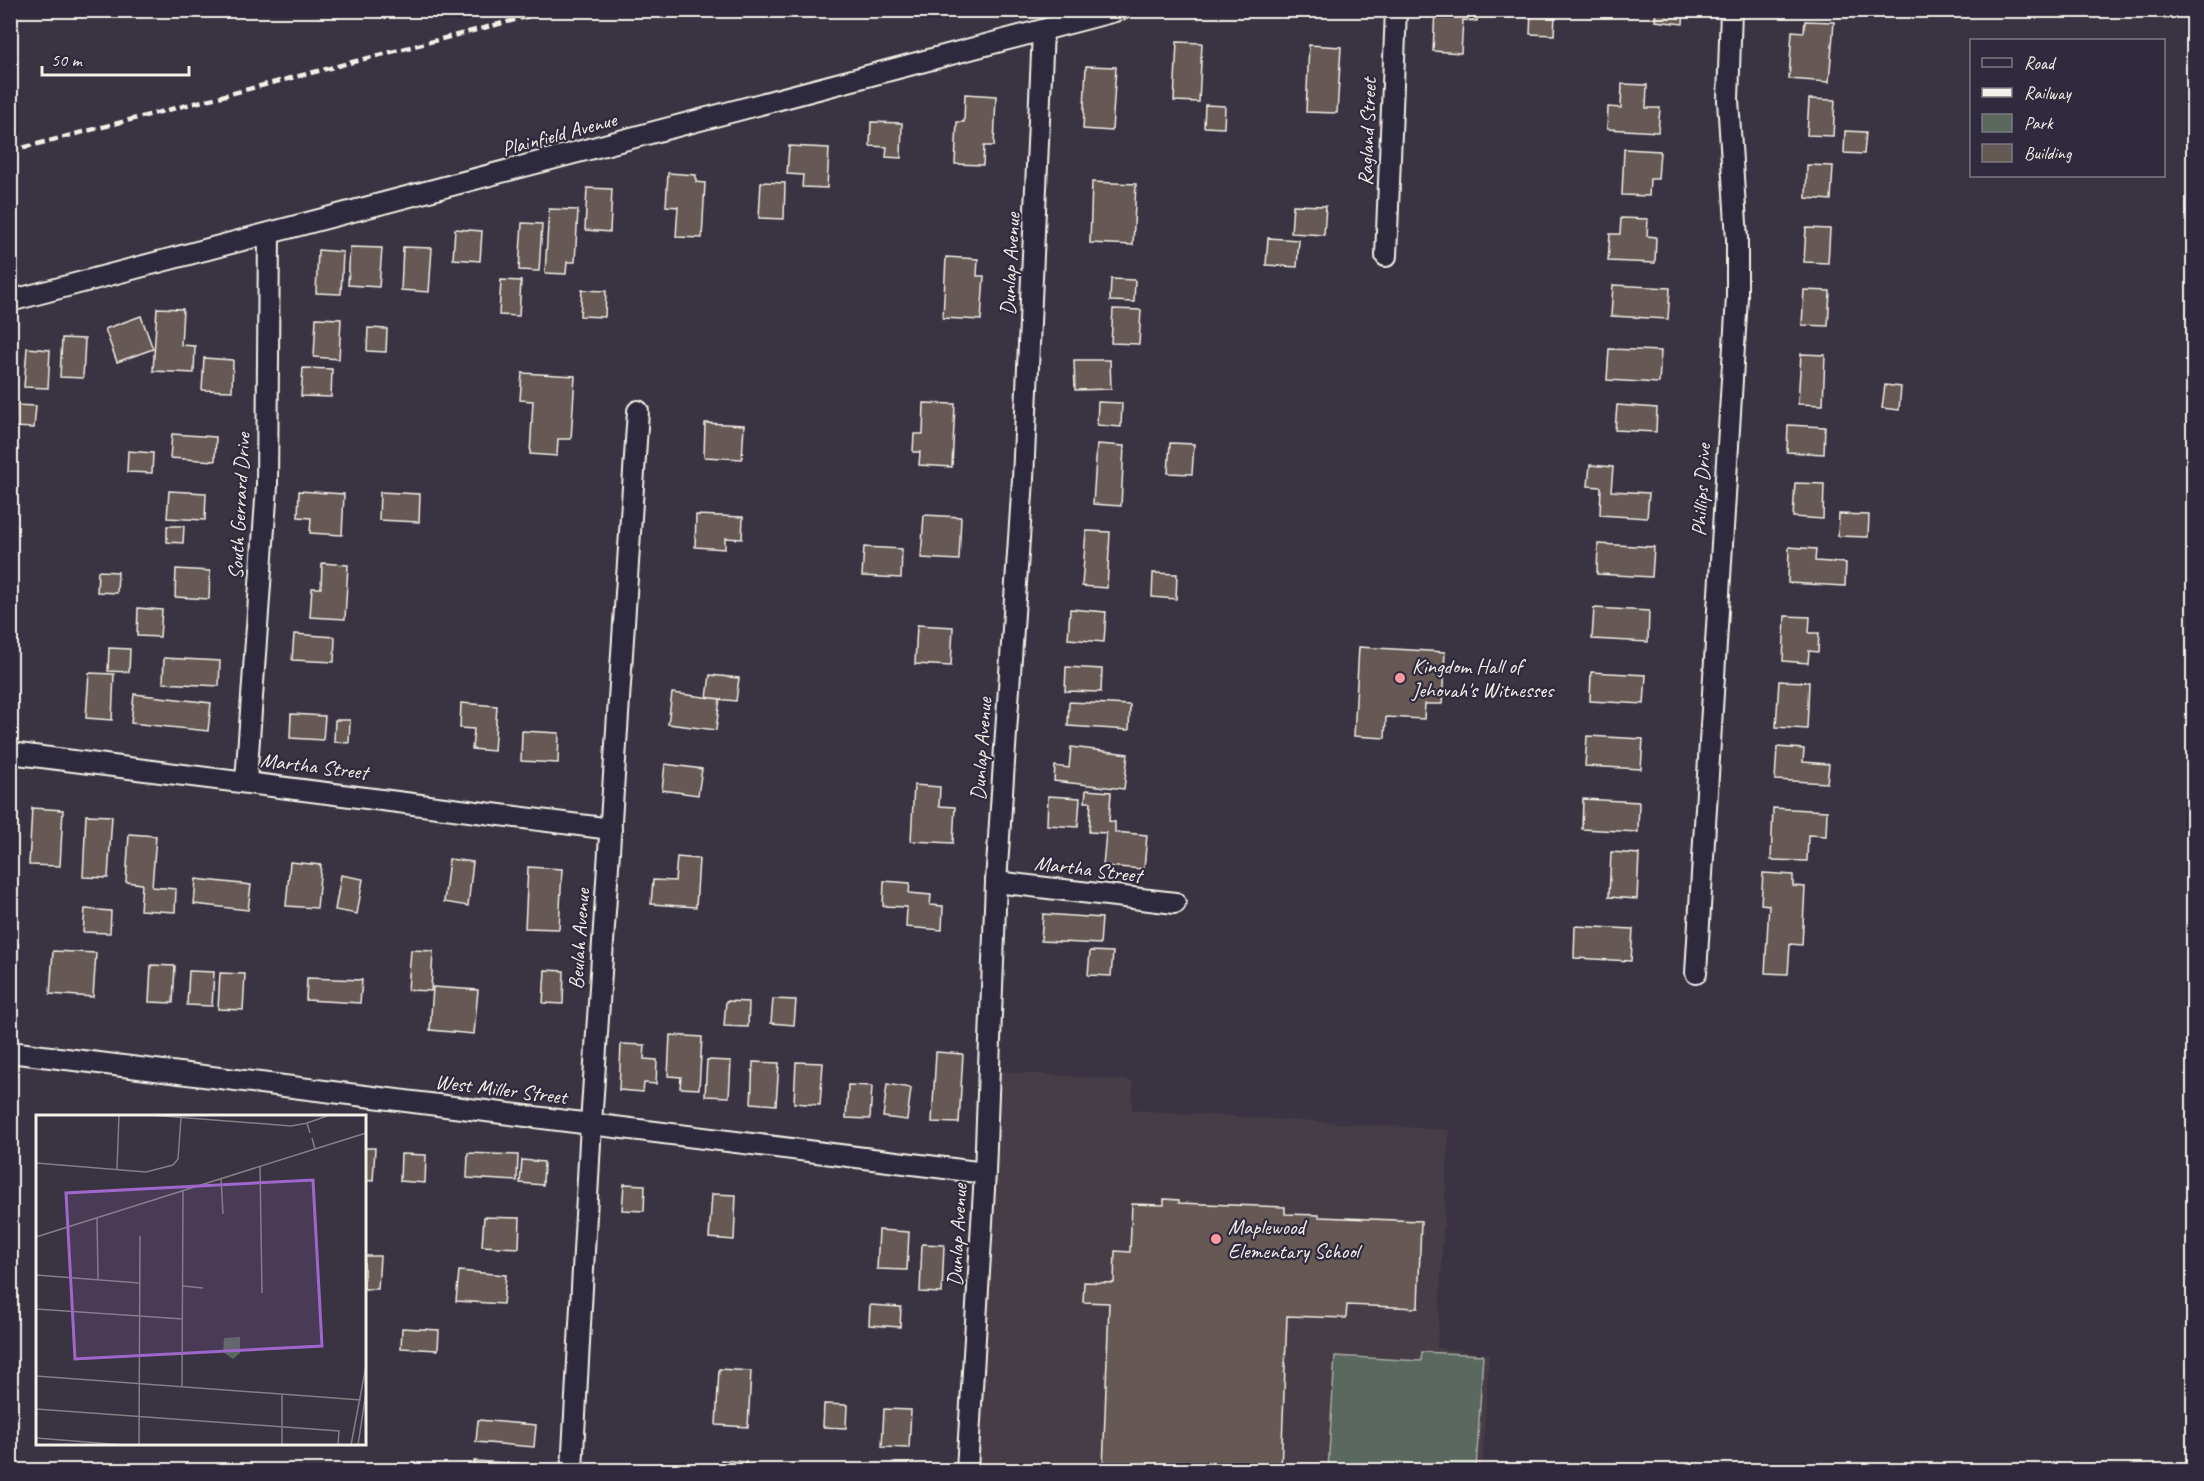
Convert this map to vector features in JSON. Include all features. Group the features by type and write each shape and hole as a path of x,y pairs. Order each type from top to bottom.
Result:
{"street":[{"name":"Plainfield Avenue","path":"10,301 1119,10"},
{"name":"Ragland Street","path":"1386,256 1396,10"},
{"name":"Phillips Drive","path":"1696,973 1737,297 1737,239 1728,100 1731,10"},
{"name":"Dunlap Avenue","path":"967,1470 985,1173 996,882 1023,479 1043,31"},
{"name":"South Gerrard Drive","path":"246,781 267,486 269,234"},
{"name":"Beulah Avenue","path":"572,1470 591,1124 638,411"},
{"name":"Martha Street","path":"10,753 246,781 611,829"},
{"name":"Martha Street","path":"996,882 1175,903"},
{"name":"West Miller Street","path":"10,1052 985,1173"}],"shaded area":[{"name":"Maplewood Elementary School","path":"1000,1071 1133,1081 1132,1110 1449,1130 1437,1348 1489,1354 1482,1470 976,1470"}],"green space":[{"path":"1422,1352 1483,1355 1476,1470 1328,1470 1335,1356 1421,1361"}],"building":[{"path":"1435,10 1478,10 1477,21 1463,20 1461,53 1433,51"},
{"path":"1656,10 1684,10 1683,24 1655,21"},
{"path":"1531,13 1555,15 1554,35 1530,34"},
{"path":"1805,21 1834,22 1829,82 1789,79 1792,31 1804,32"},
{"path":"1177,42 1202,43 1199,102 1174,101"},
{"path":"1309,45 1341,47 1337,113 1306,112"},
{"path":"1086,66 1116,67 1112,131 1083,129"},
{"path":"1622,84 1647,85 1646,108 1660,108 1658,132 1607,129 1608,107 1621,108"},
{"path":"965,94 996,96 994,146 984,146 983,165 955,164 957,122 964,122"},
{"path":"1809,99 1835,100 1833,136 1807,135"},
{"path":"1205,105 1225,106 1224,128 1204,127"},
{"path":"871,122 902,123 901,158 886,157 887,147 870,146"},
{"path":"1845,131 1866,132 1864,154 1844,153"},
{"path":"789,146 829,148 827,188 802,187 803,175 787,174"},
{"path":"1624,149 1660,151 1658,179 1650,179 1649,196 1622,195"},
{"path":"1807,165 1833,166 1831,200 1806,198"},
{"path":"668,173 696,175 696,182 705,183 702,238 676,237 678,207 666,206"},
{"path":"761,182 785,183 784,219 759,218"},
{"path":"1092,182 1136,184 1133,245 1090,243"},
{"path":"587,188 612,189 610,232 585,230"},
{"path":"1293,205 1326,206 1324,235 1291,233"},
{"path":"549,209 578,210 575,262 567,262 566,274 545,273"},
{"path":"1621,218 1648,219 1647,236 1656,237 1655,263 1608,261 1610,234 1620,234"},
{"path":"522,223 542,224 539,271 519,270"},
{"path":"1806,228 1830,229 1828,263 1804,262"},
{"path":"455,229 482,231 480,261 453,259"},
{"path":"1268,238 1299,240 1297,267 1266,265"},
{"path":"350,247 382,248 379,287 348,285"},
{"path":"403,247 432,248 429,292 401,290"},
{"path":"318,250 343,252 341,294 316,293"},
{"path":"946,257 978,259 977,276 984,276 981,320 943,318"},
{"path":"1111,279 1135,280 1134,302 1110,301"},
{"path":"501,280 521,281 519,316 499,315"},
{"path":"1613,285 1670,288 1668,319 1611,316"},
{"path":"582,290 606,291 605,317 580,316"},
{"path":"1804,290 1830,291 1828,326 1802,325"},
{"path":"157,308 183,309 181,345 195,346 194,373 153,371"},
{"path":"1113,309 1141,310 1139,344 1111,343"},
{"path":"141,316 153,349 117,362 105,329"},
{"path":"316,318 341,319 339,359 314,357"},
{"path":"368,328 387,329 386,352 367,351"},
{"path":"62,338 85,339 83,378 60,377"},
{"path":"10,339 15,339 13,383 10,383"},
{"path":"27,348 50,350 48,388 24,387"},
{"path":"1609,349 1661,351 1659,383 1607,380"},
{"path":"1801,354 1825,355 1823,405 1798,404"},
{"path":"204,358 233,360 232,391 202,390"},
{"path":"1074,360 1110,360 1111,389 1075,390"},
{"path":"303,368 332,369 331,397 301,396"},
{"path":"522,373 575,376 571,439 558,439 557,456 530,454 533,401 520,400"},
{"path":"1885,385 1901,387 1899,410 1882,408"},
{"path":"1098,402 1122,403 1121,427 1097,425"},
{"path":"924,403 955,404 952,467 919,465 920,452 913,452 914,434 923,434"},
{"path":"15,405 36,406 34,428 14,427"},
{"path":"1617,405 1657,408 1656,432 1615,430"},
{"path":"705,423 744,425 742,459 704,457"},
{"path":"1788,425 1825,427 1824,454 1787,452"},
{"path":"172,434 216,437 215,461 170,458"},
{"path":"1170,443 1194,444 1192,474 1168,473"},
{"path":"1097,444 1124,446 1121,506 1093,504"},
{"path":"128,451 153,453 152,473 127,472"},
{"path":"1590,465 1613,467 1611,491 1649,493 1647,518 1600,515 1601,487 1588,486"},
{"path":"1795,483 1824,484 1823,519 1793,517"},
{"path":"169,491 206,493 205,520 167,518"},
{"path":"299,491 344,494 342,535 310,533 311,518 298,517"},
{"path":"380,492 420,494 419,522 379,520"},
{"path":"1839,514 1869,515 1868,537 1838,536"},
{"path":"696,515 743,517 742,539 725,538 725,549 695,547"},
{"path":"924,515 961,517 959,560 921,558"},
{"path":"167,526 184,526 183,543 167,542"},
{"path":"1086,531 1110,532 1107,588 1082,586"},
{"path":"1598,544 1654,547 1652,577 1597,574"},
{"path":"864,547 902,549 901,578 862,576"},
{"path":"1789,547 1816,549 1815,561 1846,563 1845,586 1788,583"},
{"path":"322,563 348,565 345,619 310,617 312,588 321,588"},
{"path":"176,569 210,571 209,599 175,597"},
{"path":"98,571 118,572 117,593 97,592"},
{"path":"1153,573 1177,574 1176,599 1152,597"},
{"path":"138,608 162,610 160,637 137,636"},
{"path":"1594,608 1649,611 1648,642 1592,639"},
{"path":"1070,609 1106,612 1104,642 1068,639"},
{"path":"1785,616 1810,617 1809,633 1819,633 1818,652 1809,651 1808,663 1783,661"},
{"path":"917,625 953,627 951,666 915,664"},
{"path":"294,634 335,637 334,662 292,660"},
{"name":"Kingdom Hall of Jehovah's Witnesses","path":"1359,647 1445,652 1442,704 1425,704 1424,719 1386,717 1385,738 1354,736"},
{"path":"109,648 130,649 129,672 108,671"},
{"path":"164,658 220,661 219,686 163,683"},
{"path":"1066,667 1102,669 1101,692 1065,691"},
{"path":"1591,672 1646,675 1644,704 1590,701"},
{"path":"89,673 114,674 112,720 86,718"},
{"path":"710,675 739,678 736,701 707,698"},
{"path":"1779,681 1809,682 1807,729 1776,727"},
{"path":"672,693 720,699 716,730 668,724"},
{"path":"134,694 211,703 208,731 131,723"},
{"path":"1069,702 1130,705 1129,730 1068,726"},
{"path":"461,703 497,706 494,751 472,749 474,729 460,728"},
{"path":"291,714 325,716 323,740 290,738"},
{"path":"335,720 350,720 349,743 334,742"},
{"path":"522,731 559,733 558,763 521,761"},
{"path":"1587,736 1643,739 1641,769 1585,766"},
{"path":"1071,747 1128,754 1124,789 1054,781 1055,766 1069,768"},
{"path":"1777,747 1804,749 1803,762 1829,764 1827,783 1775,780"},
{"path":"665,764 702,769 698,795 662,790"},
{"path":"914,785 940,787 939,806 955,807 953,843 911,841"},
{"path":"1086,790 1111,792 1109,821 1115,822 1115,832 1147,835 1144,869 1103,866 1106,833 1089,832 1091,802 1085,802"},
{"path":"1048,796 1080,798 1078,827 1047,825"},
{"path":"1583,799 1639,802 1638,832 1582,829"},
{"path":"32,808 63,810 60,866 29,865"},
{"path":"1773,808 1827,811 1826,836 1808,835 1807,861 1771,860"},
{"path":"86,815 112,816 108,878 83,877"},
{"path":"129,834 156,836 152,887 176,889 175,912 140,910 142,884 126,882"},
{"path":"1611,852 1639,854 1637,899 1609,897"},
{"path":"677,857 699,859 696,907 651,904 653,880 675,881"},
{"path":"449,859 473,862 468,906 444,902"},
{"path":"290,862 321,865 317,908 286,906"},
{"path":"528,867 562,869 559,929 525,928"},
{"path":"1763,873 1793,875 1793,886 1805,887 1802,945 1790,944 1788,974 1765,973 1769,905 1761,904"},
{"path":"341,875 363,879 357,914 335,910"},
{"path":"196,879 251,885 248,910 194,904"},
{"path":"884,881 910,883 909,893 931,895 930,905 943,906 942,930 906,927 907,907 883,906"},
{"path":"85,909 111,911 110,933 83,932"},
{"path":"1043,914 1102,918 1100,944 1041,941"},
{"path":"1575,926 1633,929 1631,961 1574,958"},
{"path":"10,943 18,943 16,988 10,988"},
{"path":"411,950 433,951 431,991 408,990"},
{"path":"53,951 96,953 93,997 50,994"},
{"path":"1090,951 1113,952 1111,976 1088,975"},
{"path":"151,965 175,966 173,1003 149,1002"},
{"path":"545,970 564,971 563,1004 543,1003"},
{"path":"189,971 214,972 212,1006 187,1005"},
{"path":"220,973 245,974 243,1010 218,1009"},
{"path":"307,978 362,980 360,1003 306,1000"},
{"path":"433,987 478,990 474,1034 430,1030"},
{"path":"773,999 796,1000 794,1025 771,1023"},
{"path":"726,1001 749,1002 748,1027 724,1026"},
{"path":"670,1035 702,1037 699,1089 680,1088 681,1077 668,1076"},
{"path":"621,1044 645,1045 644,1059 657,1060 656,1084 644,1083 643,1092 619,1090"},
{"path":"936,1052 963,1054 959,1123 932,1122"},
{"path":"707,1060 731,1061 729,1097 705,1096"},
{"path":"753,1062 779,1063 776,1105 751,1103"},
{"path":"796,1062 823,1063 820,1105 794,1103"},
{"path":"887,1084 911,1088 907,1120 883,1117"},
{"path":"848,1085 872,1086 870,1119 846,1118"},
{"path":"366,1148 375,1148 373,1181 366,1180"},
{"path":"468,1153 518,1155 517,1181 467,1178"},
{"path":"401,1154 426,1155 425,1183 400,1181"},
{"path":"522,1160 544,1162 543,1185 520,1183"},
{"path":"624,1184 645,1185 644,1211 622,1210"},
{"path":"712,1194 736,1195 734,1240 709,1238"},
{"path":"1164,1199 1179,1200 1179,1203 1285,1207 1285,1214 1319,1215 1319,1217 1421,1221 1418,1308 1347,1305 1346,1318 1287,1316 1281,1470 1103,1470 1109,1303 1083,1302 1084,1282 1114,1283 1115,1251 1130,1252 1132,1204 1164,1205"},
{"path":"484,1217 520,1218 519,1248 482,1246"},
{"path":"879,1230 909,1232 907,1270 877,1269"},
{"path":"922,1244 944,1245 942,1293 920,1292"},
{"path":"366,1256 380,1256 378,1289 366,1289"},
{"path":"459,1271 506,1275 503,1304 456,1301"},
{"path":"870,1305 901,1307 900,1327 869,1325"},
{"path":"402,1328 439,1330 438,1350 401,1348"},
{"path":"719,1369 751,1371 748,1427 716,1425"},
{"path":"824,1404 847,1405 846,1428 823,1427"},
{"path":"884,1409 911,1410 909,1448 882,1447"},
{"path":"478,1420 536,1425 534,1447 476,1442"},
{"path":"721,1460 746,1462 745,1470 721,1470"},
{"path":"474,1461 528,1464 528,1470 474,1470"},
{"path":"1771,1463 1825,1467 1824,1470 1770,1470"}],"railway":[{"path":"10,151 553,10"}],"place":[{"name":"Kingdom Hall of Jehovah's Witnesses","path":"1400,678"},
{"name":"Maplewood Elementary School","path":"1216,1239"}]}
